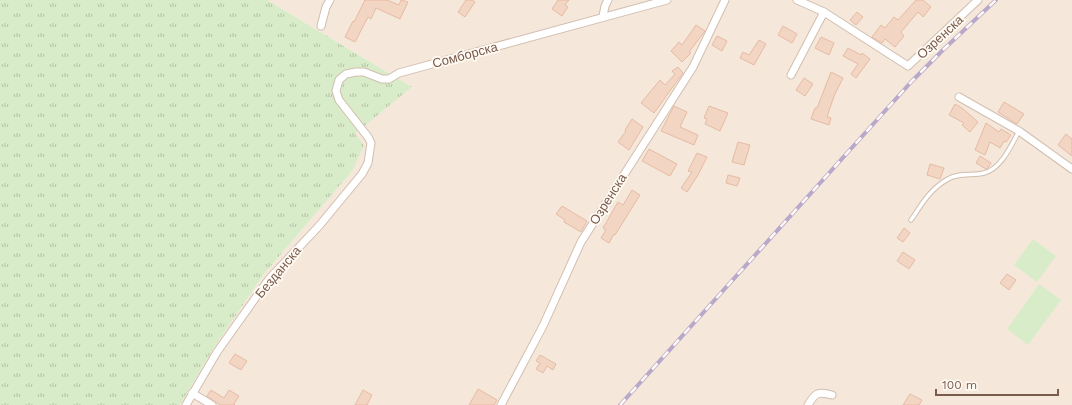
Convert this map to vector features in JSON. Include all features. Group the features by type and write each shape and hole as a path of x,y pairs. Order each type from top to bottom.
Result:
{"street":[{"path":"321,26 326,7 330,0"},
{"path":"603,16 608,0"},
{"name":"Сомборска","path":"371,143 336,93 337,83 346,74 360,72 377,78 389,79 399,73 603,16 667,0"},
{"name":"Озренска","path":"501,405 543,326 581,242 693,67 725,0"},
{"name":"Озренска","path":"797,0 824,12 908,66 978,0"},
{"path":"791,75 824,12"},
{"path":"959,97 1019,132 1072,169"},
{"name":"Безданска","path":"186,405 217,352 269,279 318,226 362,174 369,159 371,143"},
{"path":"192,393 212,405"},
{"path":"808,405 813,396 819,393 832,395"}],"lane":[{"path":"911,220 932,190 949,178 967,174 985,174 1000,164 1019,132"}],"shaded area":[{"path":"267,0 1072,0 1072,405 180,405 213,349 264,274 353,170 355,134 412,87"}],"green space":[{"path":"0,0 267,0 412,87 355,134 364,145 353,170 264,274 213,349 180,405 0,405"},
{"path":"1033,239 1056,256 1037,282 1014,265"},
{"path":"1039,284 1061,300 1028,345 1007,329"}],"building":[{"path":"365,0 387,0 399,5 401,0 408,2 400,19 376,8 371,19 368,17 355,42 345,37"},
{"path":"466,0 472,0 475,2 465,17 458,12"},
{"path":"558,0 569,0 565,5 568,7 562,16 552,9"},
{"path":"916,0 923,0 931,7 923,17 918,12 901,32 904,36 895,47 885,39 882,43 872,37 881,25 885,28 894,17 898,20"},
{"path":"857,12 863,17 856,25 850,20"},
{"path":"696,25 705,31 689,52 691,53 682,62 671,51 679,42 682,45"},
{"path":"783,26 797,34 792,43 778,35"},
{"path":"717,36 727,41 722,51 712,45"},
{"path":"821,37 834,43 829,55 815,48"},
{"path":"759,40 766,44 754,65 740,58 743,52 749,55"},
{"path":"848,48 861,55 862,53 870,59 856,78 851,74 858,64 843,56"},
{"path":"678,67 683,73 654,113 641,103 660,80 665,85 675,74 672,71"},
{"path":"831,72 843,78 834,96 827,117 831,118 829,125 811,119 815,108 817,108"},
{"path":"804,78 813,84 805,96 796,90"},
{"path":"1004,102 1024,114 1017,124 998,112"},
{"path":"955,104 978,122 970,132 962,125 964,123 949,115"},
{"path":"674,106 687,112 680,127 698,135 694,145 661,131"},
{"path":"709,106 728,113 720,131 705,124 707,119 704,118"},
{"path":"632,119 643,127 629,150 618,142"},
{"path":"986,123 999,132 1001,129 1011,135 1006,142 1004,141 1000,148 990,142 985,155 975,150"},
{"path":"1066,134 1072,139 1072,156 1058,145"},
{"path":"738,142 750,145 744,165 732,162"},
{"path":"649,149 677,164 670,176 642,161"},
{"path":"697,153 707,157 687,192 681,188 692,172 688,171"},
{"path":"980,156 991,163 988,168 986,169 976,163"},
{"path":"930,164 944,168 940,179 927,175"},
{"path":"728,175 740,178 737,186 726,183"},
{"path":"632,190 640,195 609,243 601,238 606,230 603,228 618,202 623,205"},
{"path":"562,206 587,221 581,232 564,222 565,220 556,214"},
{"path":"904,228 910,233 903,242 897,238"},
{"path":"903,252 915,260 909,269 897,261"},
{"path":"1007,274 1016,280 1009,290 1000,283"},
{"path":"235,354 247,361 241,370 229,363"},
{"path":"540,355 556,364 553,370 547,366 543,373 536,369 540,363 536,361"},
{"path":"478,389 497,400 494,405 469,405"},
{"path":"211,390 224,398 229,390 239,396 234,404 235,405 220,405 207,396"},
{"path":"363,390 372,395 367,405 355,405"},
{"path":"910,394 922,400 919,405 903,405"}],"railway":[{"path":"620,405 912,81 996,0"}]}
